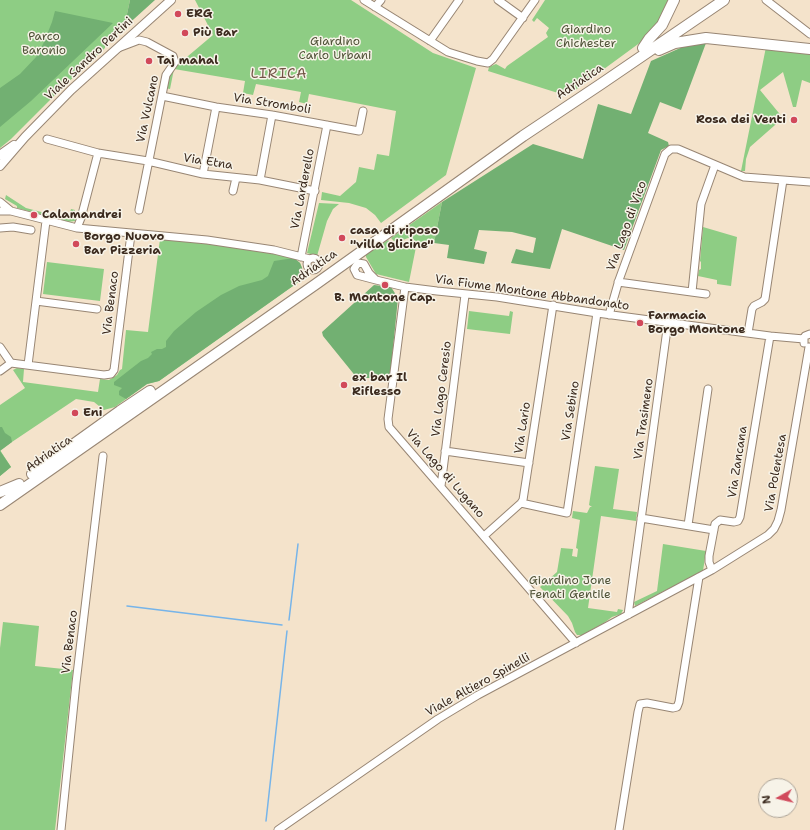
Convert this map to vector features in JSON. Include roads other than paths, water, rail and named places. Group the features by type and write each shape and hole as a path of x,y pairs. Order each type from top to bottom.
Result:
{"highway":[{"path":"674,0 662,25 649,39 644,51 658,50 675,43 706,38 810,49"},
{"name":"Adriatica","path":"644,51 713,0"},
{"name":"Adriatica","path":"0,505 21,486 120,411 162,384 490,153 724,0"},
{"path":"0,492 21,486"},
{"path":"0,513 21,486"},
{"name":"Adriatica","path":"0,497 21,486"}],"main road":[{"name":"Viale Sandro Pertini","path":"0,166 24,137 71,90 171,0"},
{"name":"Viale Sandro Pertini","path":"0,155 24,137"}],"street":[{"path":"364,0 448,52 488,63 493,59 535,0"},
{"path":"375,7 380,0"},
{"path":"430,41 459,0"},
{"path":"498,0 523,18"},
{"path":"766,0 810,34"},
{"name":"Via Vulcano","path":"114,50 140,40 173,56 175,62 166,75 139,210"},
{"name":"Via Stromboli","path":"162,96 216,107 272,115 359,131 363,112"},
{"path":"203,174 216,107"},
{"path":"260,180 272,115"},
{"name":"Via Larderello","path":"301,257 327,125"},
{"name":"Via Etna","path":"47,139 98,153 148,161 203,174 260,180 314,191"},
{"name":"Via Lago di Vico","path":"609,315 618,282 665,154 671,149 678,149 715,165"},
{"path":"77,228 98,153"},
{"path":"692,292 701,204 715,165 744,177 810,182"},
{"path":"233,191 236,178"},
{"path":"748,333 752,309 765,299 783,180"},
{"path":"0,202 11,211"},
{"path":"0,211 11,211 77,228 214,241 274,250 301,257 309,262"},
{"path":"0,371 11,363 28,365 46,221"},
{"path":"0,228 13,227 31,230"},
{"name":"Via Benaco","path":"28,365 104,375 111,374 114,370 131,234"},
{"name":"Via Fiume Montone Abbandonato","path":"376,280 405,287 466,295 497,297 609,315 804,339"},
{"path":"618,282 706,294"},
{"name":"Via Lago di Lugano","path":"405,287 388,423 391,430 576,643"},
{"name":"Via Lago Ceresio","path":"441,486 466,295"},
{"path":"36,301 97,309"},
{"name":"Via Lario","path":"521,504 525,494 553,306"},
{"name":"Via Sebino","path":"521,504 567,513 597,313"},
{"name":"Via Trasimeno","path":"628,615 668,322"},
{"path":"810,334 807,334 804,339 804,344 810,347"},
{"name":"Via Zancana","path":"714,530 715,524 720,520 734,522 738,521 740,517 770,336"},
{"path":"0,347 11,363"},
{"name":"Via Polentesa","path":"712,570 768,535 774,529 778,521 810,347"},
{"path":"688,525 708,389"},
{"path":"445,451 529,463"},
{"name":"Via Benaco","path":"62,830 76,683 103,456"},
{"path":"484,536 521,504"},
{"path":"641,518 714,530 709,556 709,562 712,570"},
{"name":"Viale Altiero Spinelli","path":"278,830 438,719 478,695 712,570"},
{"path":"619,830 640,704 647,703 672,708 677,707 680,702 699,577"}],"waterway":[{"path":"289,620 298,544"},
{"path":"127,606 282,625"},
{"path":"266,821 287,631"}],"place":[{"name":"ERG","path":"178,14"},
{"name":"Più Bar","path":"185,33"},
{"name":"Taj mahal","path":"149,61"},
{"name":"Rosa dei Venti","path":"794,120"},
{"name":"Calamandrei","path":"34,215"},
{"name":"casa di riposo \"villa glicine\"","path":"342,238"},
{"name":"Borgo Nuovo Bar Pizzeria","path":"76,244"},
{"name":"B. Montone Cap.","path":"385,285"},
{"name":"Farmacia Borgo Montone","path":"640,323"},
{"name":"ex bar Il Riflesso","path":"344,385"},
{"name":"Eni","path":"75,413"}],"district":[{"name":"LIRICA","path":"279,74"}],"park label":[{"name":"Giardino Chichester","path":"586,37"},
{"name":"Parco Baronio","path":"44,44"},
{"name":"Giardino Carlo Urbani","path":"335,49"},
{"name":"Giardino Jone Fenati Gentile","path":"570,588"}]}
